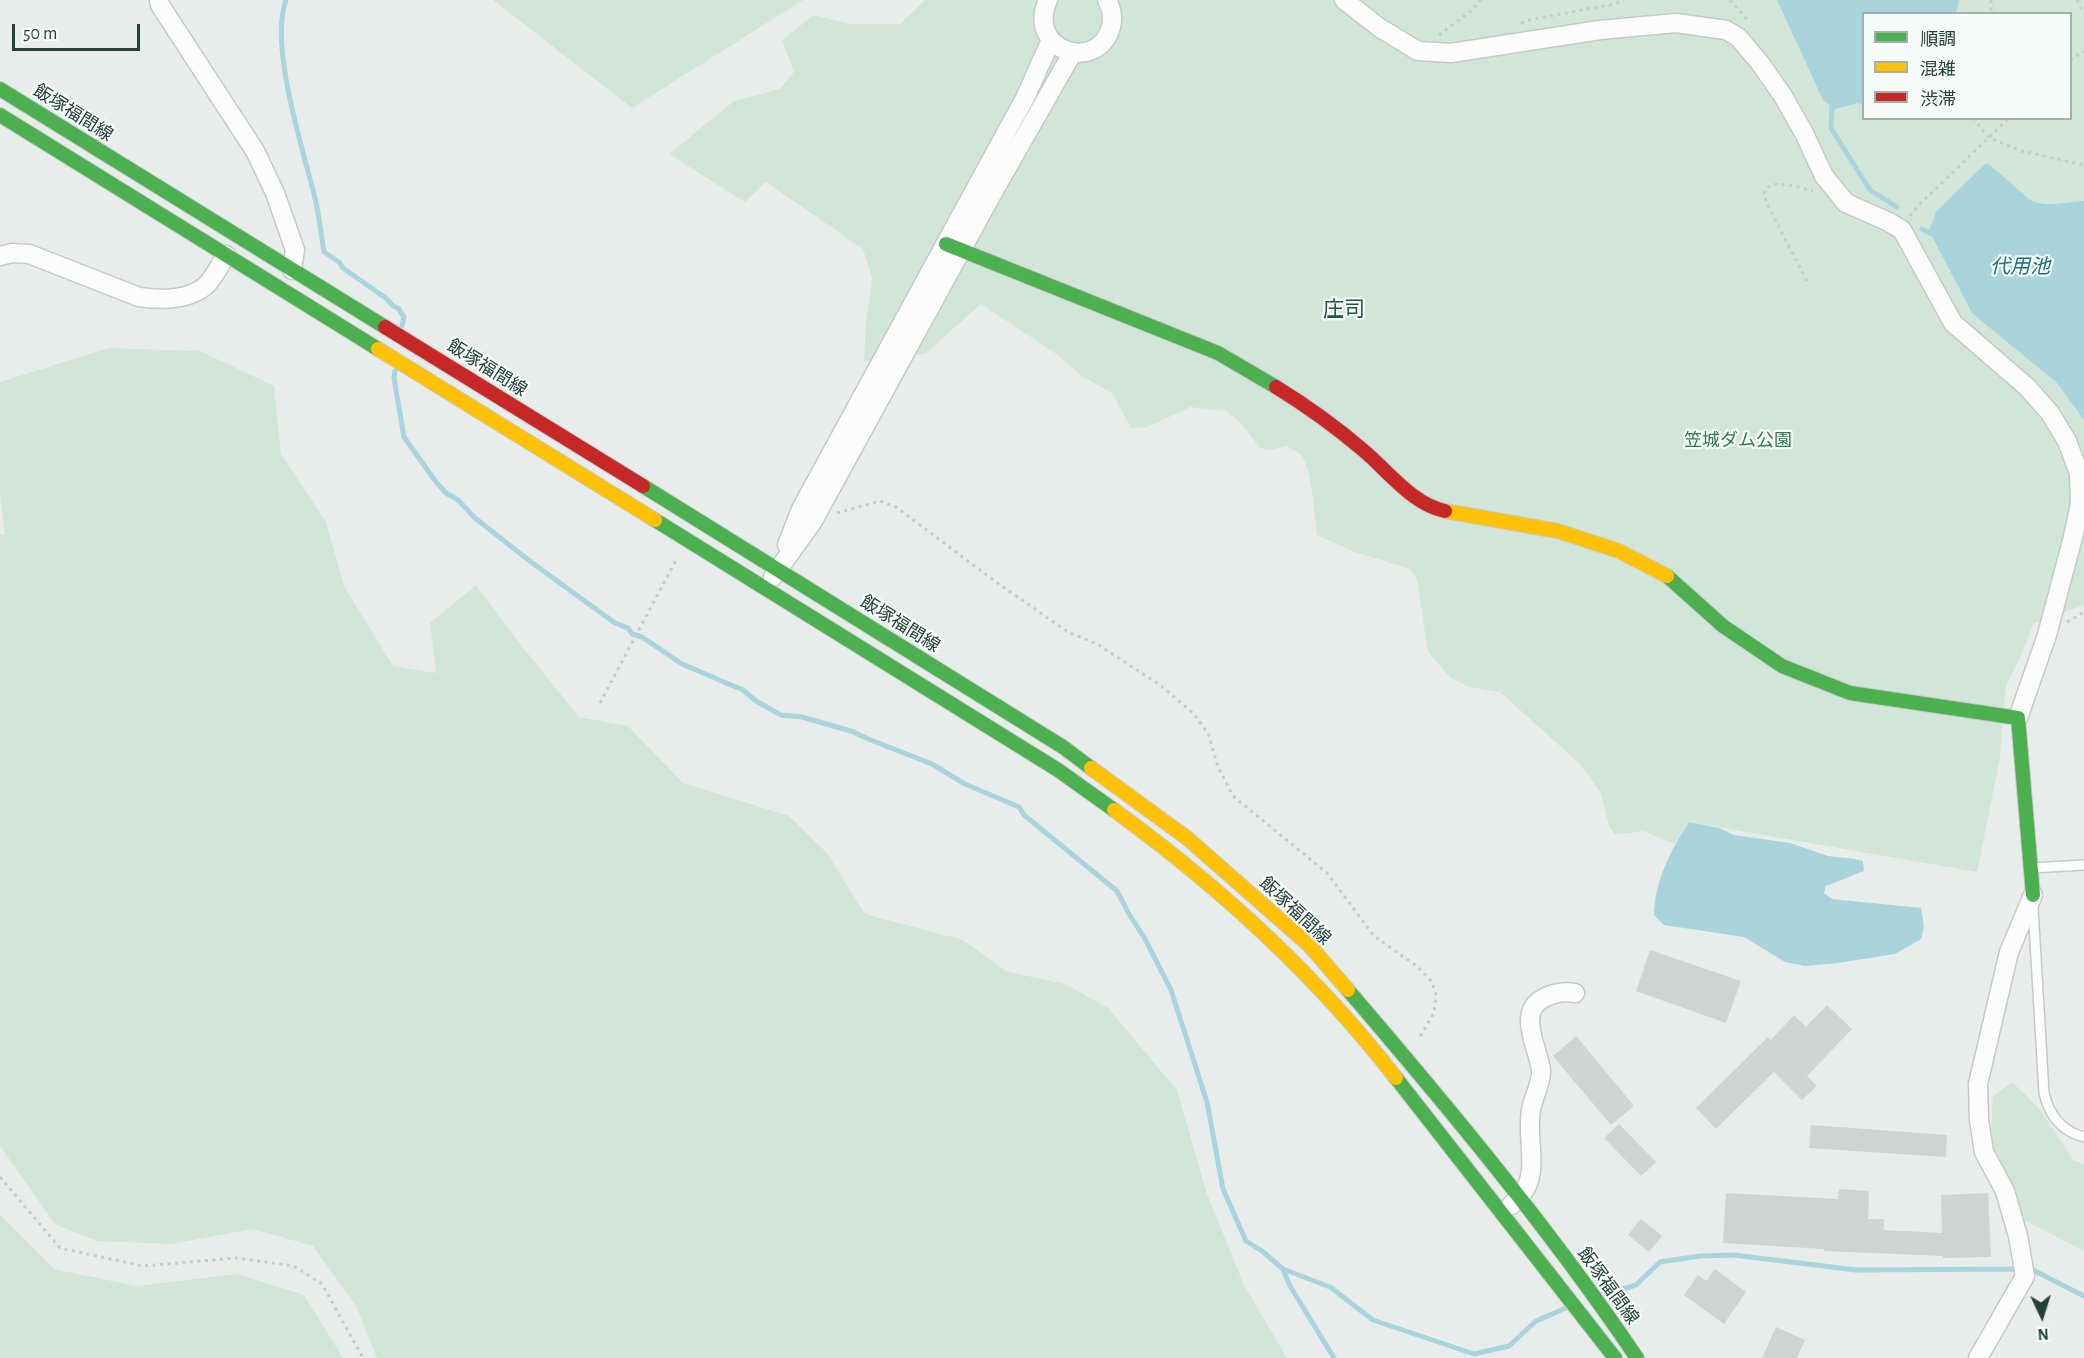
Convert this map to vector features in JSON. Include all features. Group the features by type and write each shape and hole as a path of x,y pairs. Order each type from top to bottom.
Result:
{"main road":[{"name":"飯塚福間線","path":"0,89 1062,747 1188,838 1309,945 1442,1101 1575,1270 1637,1358"},
{"name":"飯塚福間線","path":"0,115 1058,770 1198,874 1272,942 1341,1012 1376,1052 1615,1358"},
{"path":"954,247 1218,353 1302,403 1362,449 1409,492 1436,509 1470,518 1558,531 1619,551 1666,575 1723,626 1782,666 1850,693 2018,718 2032,895"}],"street":[{"path":"159,0 160,5 255,151 275,193 295,250 292,270"},
{"path":"1048,0 1042,20 1045,31 1050,40 1059,48 1073,52 1087,52 1096,48 1109,33 1112,14 1107,0"},
{"path":"1344,0 1380,28 1418,51 1451,53 1588,32 1676,23 1726,30 1738,37 1778,89 1804,133 1824,176 1846,203 1902,230 1953,323 2027,387 2050,414 2067,441 2079,473 2080,504 2046,635 2018,718"},
{"path":"766,589 813,521 954,247 1050,40"},
{"path":"778,569 801,509 911,304 954,247 1073,52"},
{"path":"0,256 12,253 29,254 139,297 157,300 182,297 204,287 226,255"},
{"path":"1978,1358 2025,1276 2018,1236 2005,1191 1984,1152 1979,1120 1978,1084 2009,952 2032,895"},
{"path":"1502,1212 1519,1199 1530,1183 1531,1110 1541,1072 1531,1030 1531,1012 1538,1001 1546,996 1562,991 1575,993"}],"lane":[{"path":"2030,868 2084,866"},
{"path":"2032,895 2044,1093 2047,1106 2062,1127 2083,1136"}],"path":[{"path":"1418,51 1471,11 1481,0"},
{"path":"2077,0 2084,14"},
{"path":"1975,120 1989,138 2022,151 2084,165"},
{"path":"1902,230 1917,207 2007,120"},
{"path":"1806,281 1764,199 1765,189 1769,185 1777,184 1842,197"},
{"path":"813,521 880,501 896,507 996,582 1068,632 1097,644 1160,685 1193,712 1208,733 1218,767 1233,796 1327,873 1374,936 1418,967 1432,982 1436,995 1434,1013 1407,1060"},
{"path":"600,703 686,540"},
{"path":"0,1177 60,1248 143,1266 236,1258 294,1266 322,1284 363,1358"}],"green space":[{"path":"493,0 803,0 632,108"},
{"name":"笠城ダム公園","path":"925,0 2084,0 2084,605 2033,624 2006,686 2000,757 1977,872 1689,822 1674,844 1643,831 1615,835 1609,826 1601,793 1580,764 1500,692 1469,687 1451,678 1428,652 1417,580 1410,569 1355,552 1317,535 1310,480 1304,460 1297,452 1287,446 1269,450 1260,448 1241,423 1226,411 1190,407 1148,427 1131,428 1112,393 1083,377 1055,353 981,304 925,354 864,362 866,321 872,278 863,249 766,182 745,202 669,154 734,101 780,89 794,72 782,40 814,15 849,24 900,24"},
{"path":"109,348 200,351 274,386 281,454 326,522 344,586 393,666 436,673 430,623 476,585 579,717 628,726 683,783 789,816 827,853 865,914 963,940 1008,972 1065,984 1108,1008 1177,1090 1207,1194 1244,1285 1287,1358 377,1358 356,1306 313,1246 253,1229 171,1244 97,1241 55,1224 0,1146 0,535 5,534 0,496 0,382"},
{"path":"2012,1082 2039,1108 2074,1161 2084,1164 2084,1251 2024,1220 1988,1175 1993,1096"},
{"path":"0,1215 54,1269 136,1286 237,1274 304,1295 343,1358 0,1358"}],"water":[{"path":"1777,0 1959,0 1956,12 1862,12 1862,105 1858,103 1835,109 1823,100"},
{"name":"代用池","path":"1985,164 1989,164 2030,200 2050,204 2084,201 2084,420 2057,383 1972,313 1934,240 1930,229 1936,212"},
{"path":"1689,822 1719,828 1734,835 1790,843 1828,856 1863,861 1864,871 1826,886 1824,893 1832,899 1921,908 1924,926 1921,939 1895,954 1805,966 1785,962 1744,937 1664,925 1654,915 1657,891 1670,855"}],"building":[{"path":"1650,950 1741,981 1726,1023 1636,991"},
{"path":"1827,1005 1852,1029 1807,1076 1817,1086 1802,1100 1774,1072 1716,1129 1696,1108 1768,1037 1771,1040 1794,1015 1806,1027"},
{"path":"1576,1036 1634,1106 1611,1125 1553,1056"},
{"path":"1619,1124 1656,1162 1641,1176 1604,1138"},
{"path":"1811,1125 1947,1135 1946,1157 1809,1148"},
{"path":"1839,1189 1869,1191 1868,1219 1884,1219 1884,1230 1942,1233 1941,1195 1988,1193 1991,1257 1943,1258 1943,1256 1824,1251 1824,1249 1723,1243 1726,1193 1838,1199"},
{"path":"1641,1219 1662,1236 1649,1252 1628,1235"},
{"path":"1715,1269 1746,1292 1724,1324 1684,1295 1698,1275 1706,1281"},
{"path":"1776,1327 1805,1340 1797,1358 1762,1358"}],"waterway":[{"path":"286,0 282,20 285,70 296,126 316,204 324,252 398,308 404,317 402,326"},
{"path":"1832,107 1831,128 1870,190 1897,207"},
{"path":"1922,229 1932,234"},
{"path":"395,371 394,378 404,437 436,482 475,518 615,623 628,628 632,634 642,637 682,664 743,690 756,701 781,715 802,717 854,732 932,764 965,784 1019,807 1024,815 1117,891 1171,990 1207,1102 1223,1189 1246,1241 1283,1269 1330,1287 1373,1320 1474,1354 1509,1346 1536,1321 1566,1308"},
{"path":"1606,1294 1636,1285 1660,1262 1700,1256 1734,1255 1856,1270 2031,1269 2084,1296"},
{"path":"1283,1269 1290,1286 1334,1358"}],"traffic: fast":[{"path":"0,89 385,327"},
{"path":"0,115 378,349"},
{"path":"946,244 1218,353 1276,387"},
{"path":"643,486 1063,747 1091,768"},
{"path":"655,520 1058,770 1114,810"},
{"path":"1667,576 1723,626 1782,666 1850,693 2018,718 2033,895"},
{"path":"1348,990 1498,1170 1604,1310 1637,1358"},
{"path":"1396,1078 1615,1358"}],"traffic: slow":[{"path":"378,349 655,520"},
{"path":"1445,511 1558,531 1619,551 1667,576"},
{"path":"1091,768 1187,838 1309,945 1348,990"},
{"path":"1114,810 1192,870 1265,934 1333,1004 1396,1078"}],"traffic: jam":[{"path":"385,327 643,486"},
{"path":"1276,387 1342,433 1411,494 1445,511"}],"district":[{"name":"庄司","path":"1344,310"}]}
